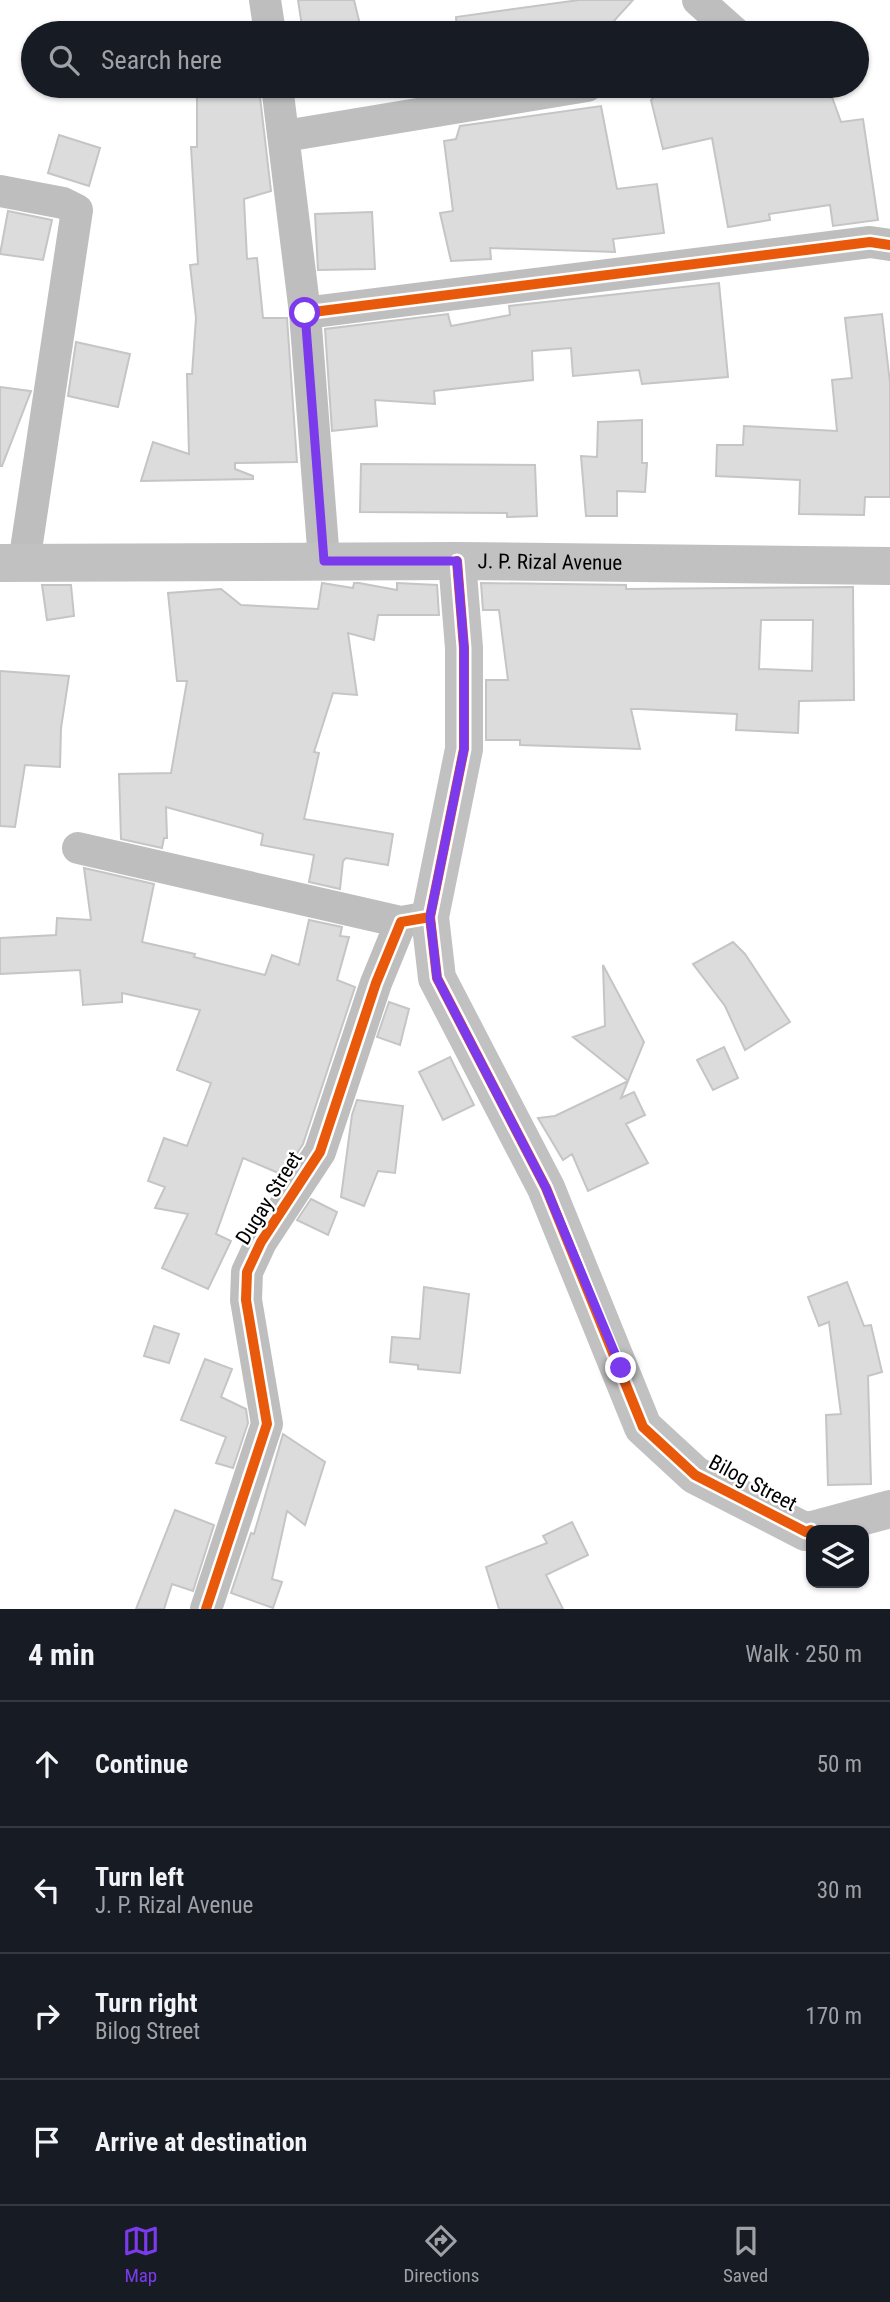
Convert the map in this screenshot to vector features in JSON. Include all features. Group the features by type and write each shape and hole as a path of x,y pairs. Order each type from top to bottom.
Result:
{"street":[{"path":"265,0 268,21"},
{"path":"698,0 722,21"},
{"path":"279,98 305,313 324,561"},
{"path":"285,136 515,98"},
{"path":"0,191 63,203 77,211 12,563"},
{"path":"305,313 870,242 890,245"},
{"name":"J. P. Rizal Avenue","path":"12,563 457,561 890,566"},
{"name":"Bilog Street","path":"457,561 464,648 464,749 415,920 437,978 546,1188 643,1427 695,1475 806,1532"},
{"path":"78,848 415,920"},
{"name":"Dugay Street","path":"205,1609 267,1424 246,1300 247,1272 261,1242 320,1152 376,984 415,920"},
{"name":"Bilog Street","path":"830,1525 890,1509"}],"building":[{"path":"298,0 354,0 359,21 301,21"},
{"path":"579,0 633,0 614,21 456,21 456,17"},
{"path":"197,98 260,98 271,191 244,199 247,259 257,258 263,318 287,318 297,462 235,463 235,469 253,476 253,479 141,481 153,442 189,454 187,374 192,374 196,318 190,265 198,264 191,147 197,147"},
{"path":"832,98 841,122 863,119 878,220 833,226 830,205 769,214 770,220 728,227 712,138 663,149 651,100"},
{"path":"601,106 617,189 657,184 664,233 613,239 615,252 490,248 491,259 451,261 440,213 453,211 444,141 456,139 460,126"},
{"path":"59,135 100,148 89,186 48,173"},
{"path":"8,211 52,220 43,260 0,254"},
{"path":"372,212 375,269 318,270 315,214"},
{"path":"719,283 728,377 642,384 639,370 573,376 571,348 532,351 533,380 434,391 435,404 375,400 377,426 332,431 325,329 448,314 451,326 510,315 509,306"},
{"path":"882,314 890,383 890,497 865,497 864,515 799,514 800,480 716,476 717,445 743,445 744,426 837,431 832,380 852,378 845,318"},
{"path":"76,342 130,354 118,407 68,396"},
{"path":"0,387 31,391 2,466 0,466"},
{"path":"642,420 642,463 647,463 645,492 617,491 617,516 586,516 581,456 597,457 598,422"},
{"path":"361,464 535,465 537,516 507,517 507,513 360,512"},
{"path":"322,583 353,588 354,583 359,583 397,590 397,583 437,585 439,615 378,615 374,640 348,633 357,695 333,693 314,752 319,753 304,819 393,834 388,865 346,858 343,861 340,889 309,882 314,855 261,845 263,834 166,807 167,838 164,838 162,848 121,839 119,774 171,773 187,681 177,681 168,593 221,589 241,605 318,609"},
{"path":"481,583 626,585 626,589 853,587 854,700 799,701 798,733 736,730 737,714 631,709 640,749 520,745 520,740 486,740 486,680 508,680 499,610 483,610","holes":["761,620 813,620 812,671 759,669"]},
{"path":"42,585 71,585 74,616 47,620"},
{"path":"0,671 69,676 61,728 60,767 25,765 15,827 0,826"},
{"path":"84,868 154,884 142,942 195,954 194,957 265,975 272,955 299,965 309,920 342,927 340,936 349,937 337,980 355,987 303,1144 283,1175 243,1158 216,1234 231,1241 208,1289 162,1268 188,1214 155,1208 165,1187 148,1181 164,1138 187,1146 211,1083 177,1070 200,1010 122,993 122,1002 83,1005 80,970 0,974 0,938 56,935 57,918 91,920"},
{"path":"733,942 745,954 790,1022 745,1050 725,1006 693,964"},
{"path":"603,965 644,1042 628,1081 573,1037 605,1026"},
{"path":"389,1002 409,1009 400,1045 377,1037"},
{"path":"724,1047 738,1078 713,1090 697,1060"},
{"path":"450,1057 474,1105 443,1120 419,1072"},
{"path":"628,1081 621,1098 634,1092 645,1115 626,1124 648,1163 588,1191 572,1154 563,1160 538,1118 555,1116"},
{"path":"357,1100 403,1106 395,1173 378,1171 364,1206 341,1197 352,1115"},
{"path":"311,1199 337,1212 328,1235 297,1220"},
{"path":"847,1282 864,1326 871,1325 882,1372 868,1376 871,1484 828,1485 826,1415 841,1414 829,1322 819,1326 808,1297"},
{"path":"424,1287 469,1294 460,1373 418,1369 418,1365 390,1362 392,1337 420,1339"},
{"path":"154,1326 179,1334 169,1363 144,1356"},
{"path":"205,1359 232,1369 221,1397 246,1409 248,1423 233,1468 216,1463 226,1437 181,1420"},
{"path":"283,1434 325,1462 305,1525 287,1511 272,1579 282,1582 273,1608 231,1593 251,1533 254,1534"},
{"path":"175,1510 214,1525 193,1591 172,1584 164,1609 136,1609"},
{"path":"572,1522 588,1555 546,1575 563,1609 499,1609 486,1567 547,1543 543,1536"}],"cycle path":[{"path":"305,313 870,242 890,245"},
{"path":"457,561 464,648 464,749 430,917 437,978 546,1188 643,1427 695,1475 806,1532"},
{"path":"206,1609 267,1424 246,1300 247,1272 261,1242 320,1152 376,983 401,922 430,917"}],"route":[{"path":"305,313 324,561 457,561 464,648 464,749 430,917 437,978 546,1188 621,1368"}]}
